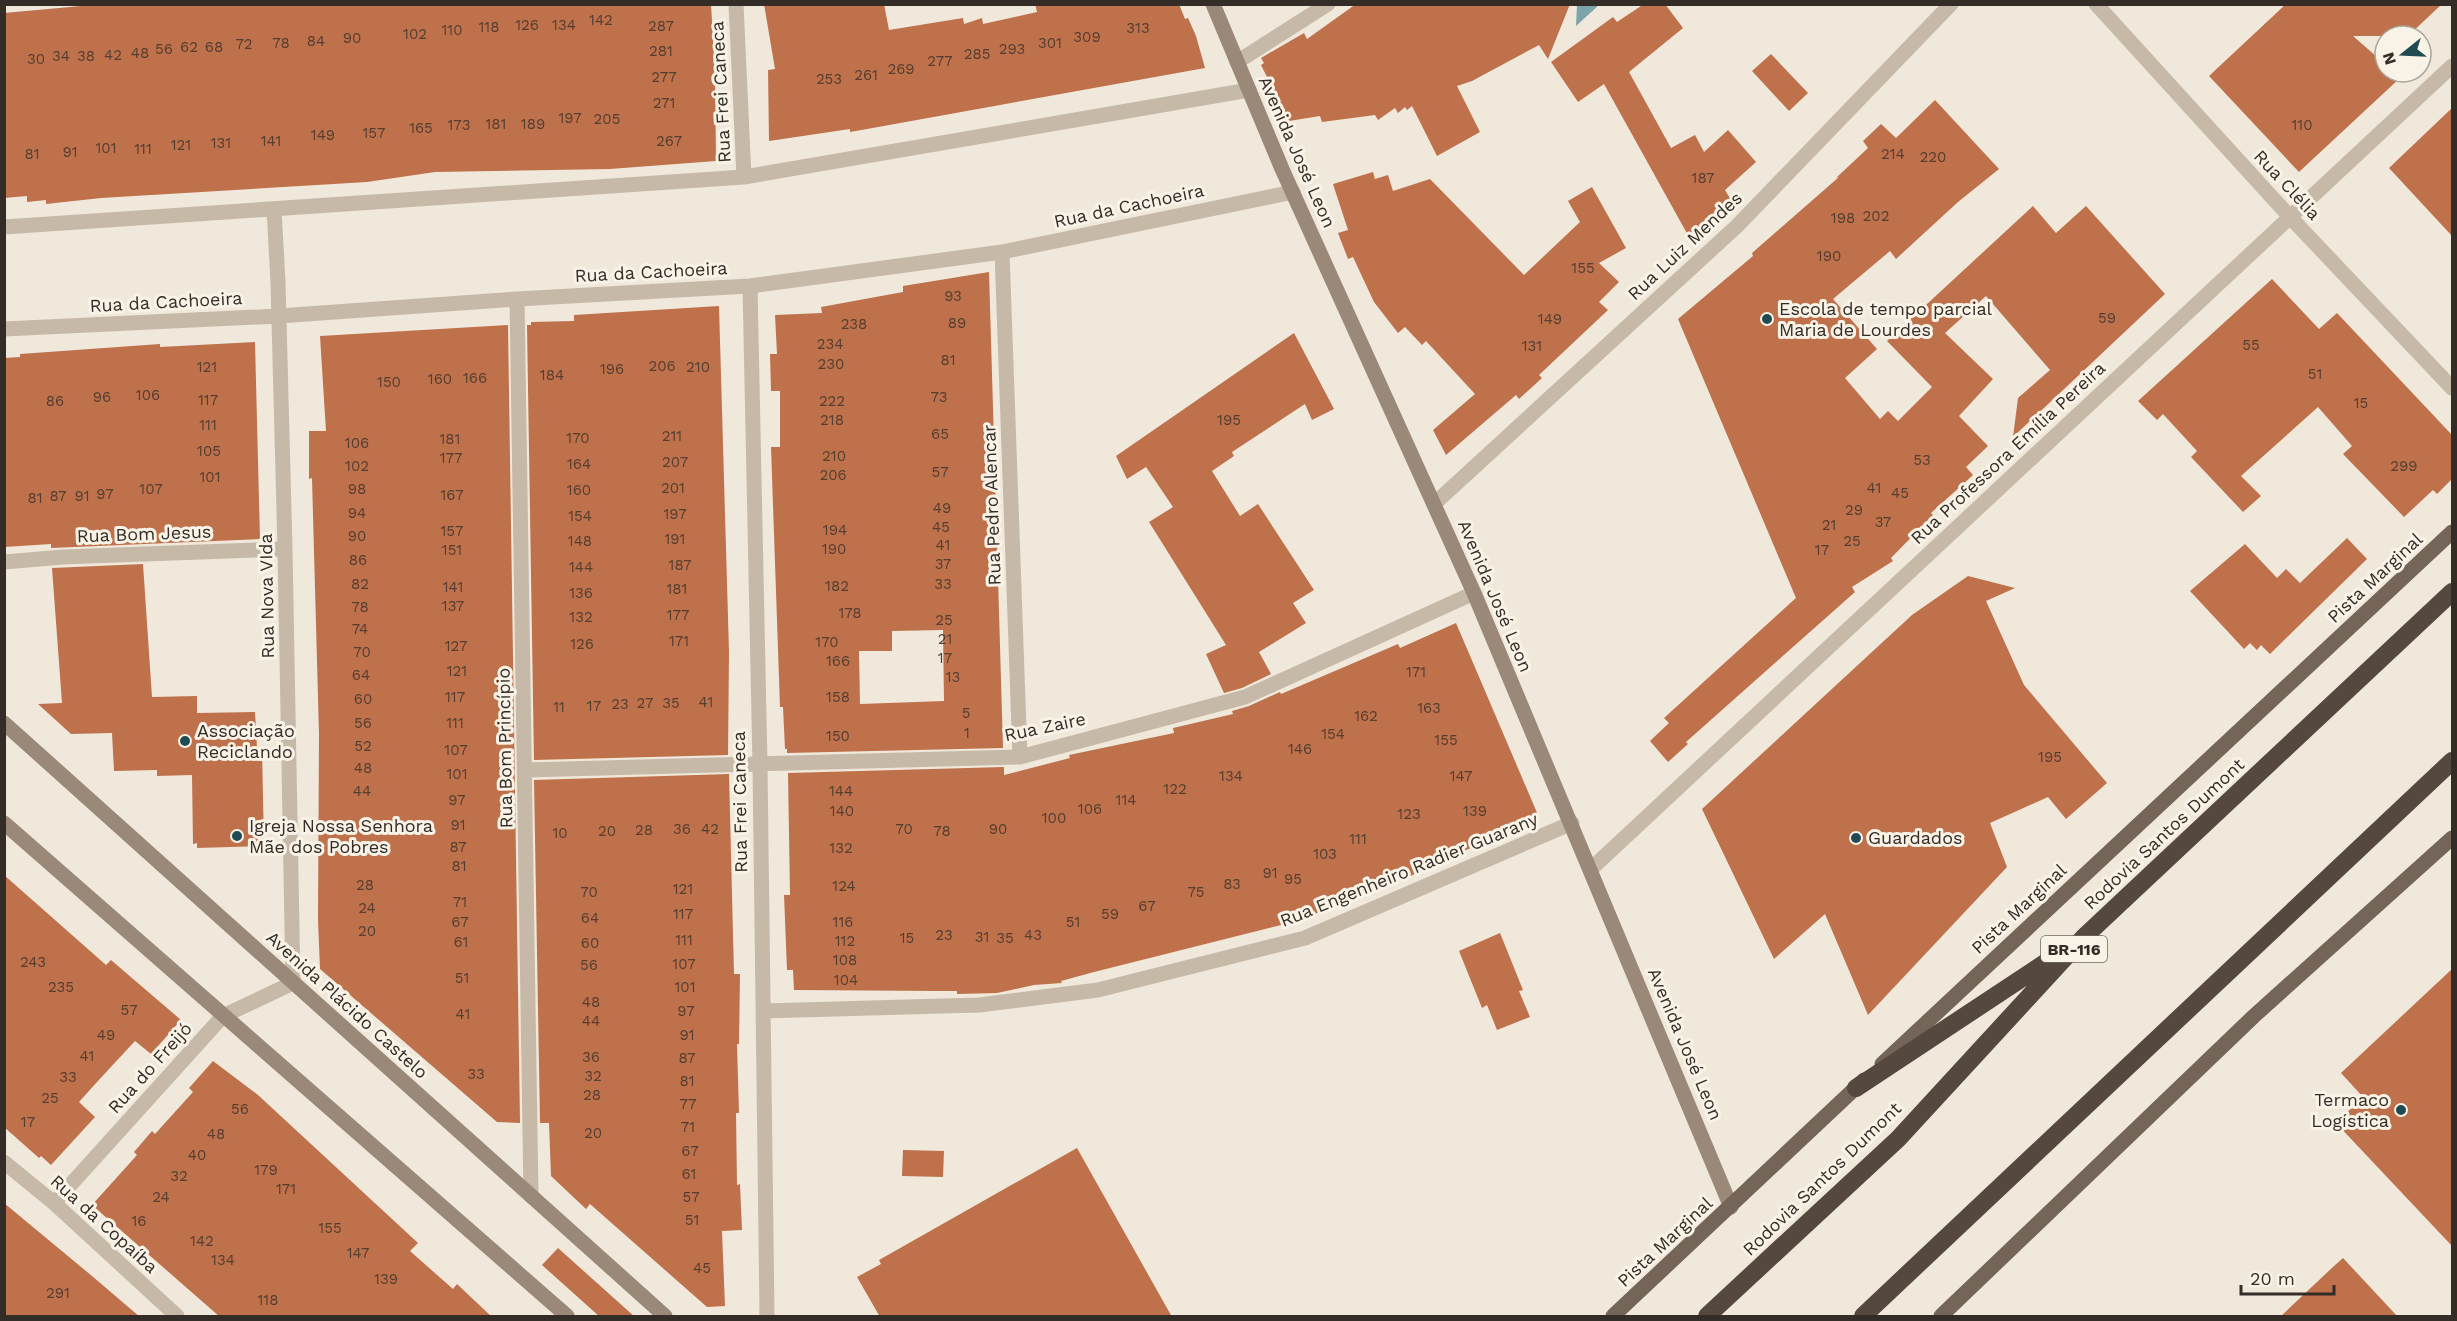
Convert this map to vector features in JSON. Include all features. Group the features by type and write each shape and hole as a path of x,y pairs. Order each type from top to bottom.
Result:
{"highway":[{"name":"Rodovia Santos Dumont","path":"1707,1317 1898,1139 2084,938 2452,592"},
{"path":"1863,1317 2452,761"},
{"path":"2372,836 2452,778"},
{"path":"1856,1088 2084,938"}],"main road":[{"name":"Pista Marginal","path":"1614,1317 2452,532"},
{"path":"1941,1317 2254,1016 2452,838"}],"street":[{"name":"Rua Frei Caneca","path":"736,4 744,177"},
{"name":"Avenida José Leon","path":"1213,4 1282,169 1474,593 1731,1207"},
{"path":"1237,62 1328,4"},
{"name":"Rua Luiz Mendes","path":"1434,504 1737,226 1951,4"},
{"name":"Rua Clélia","path":"2096,4 2290,217 2452,388"},
{"name":"Rua Professora Emília Pereira","path":"1591,869 2452,66"},
{"path":"4,227 274,216 744,177 1249,90"},
{"name":"Rua da Cachoeira","path":"4,329 279,316 517,299 750,286 1002,252 1293,192"},
{"name":"Rua Nova VIda","path":"274,216 278,282 285,549 293,983"},
{"name":"Rua Pedro Alencar","path":"1002,252 1020,757"},
{"name":"Rua Frei Caneca","path":"750,286 760,765 767,1317"},
{"name":"Rua Bom Princípio","path":"517,299 531,1196"},
{"name":"Rua Bom Jesus","path":"4,562 63,556 285,549"},
{"name":"Rua Zaire","path":"525,770 1020,757 1245,697 1474,593"},
{"name":"Avenida Plácido Castelo","path":"4,723 665,1317"},
{"path":"4,823 567,1317"},
{"name":"Rua Engenheiro Radier Guarany","path":"763,1011 979,1005 1098,990 1305,938 1572,823"},
{"name":"Rua do Freijó","path":"54,1203 223,1016 293,983"},
{"name":"Rua da Copaíba","path":"4,1162 54,1203 177,1317"}],"water":[{"path":"1577,4 1599,5 1576,26"}],"building":[{"path":"103,4 711,4 716,161 610,169 435,172 367,182 101,198 46,204 46,200 27,202 27,196 4,198 4,13"},
{"path":"764,4 884,4 889,30 963,18 964,24 982,18 983,24 1037,12 1035,4 1179,4 1196,36 1205,68 850,132 850,129 769,141 768,70 775,69"},
{"path":"1356,4 1570,4 1548,59 1539,45 1472,81 1457,86 1480,132 1437,156 1412,106 1407,110 1405,107 1398,113 1395,108 1378,120 1375,115 1322,122 1320,116 1289,121 1261,65 1264,63 1261,58 1304,33 1307,39"},
{"path":"1644,4 1665,4 1683,28 1629,72 1671,148 1695,135 1704,152 1728,130 1756,162 1725,190 1731,200 1689,237 1604,84 1578,102 1551,62 1613,17 1617,22"},
{"path":"2286,4 2442,4 2421,24 2373,24 2373,36 2353,36 2373,54 2373,84 2394,84 2299,172 2209,76"},
{"path":"1771,54 1808,93 1789,111 1752,71"},
{"path":"1935,100 1999,169 1958,202 1896,259 1890,251 1833,299 1877,349 1845,378 1880,419 1888,411 1898,421 1932,387 1887,341 2033,206 2056,233 2086,206 2165,294 2013,437 2018,398 2050,370 1986,296 1945,333 1993,379 1959,416 1988,446 1966,467 1973,475 1931,513 1933,515 1891,558 1893,561 1852,587 1855,592 1686,742 1688,744 1668,762 1650,741 1669,723 1664,718 1796,598 1678,319 1753,256 1752,253 1839,177 1836,178 1868,148 1863,141 1881,124 1896,138"},
{"path":"2452,108 2452,236 2389,168"},
{"path":"1373,172 1375,179 1388,175 1393,191 1430,179 1524,275 1580,222 1568,201 1592,187 1626,248 1599,263 1619,282 1599,302 1608,310 1539,375 1542,378 1519,399 1516,395 1446,455 1433,430 1475,394 1426,341 1422,345 1405,327 1398,333 1374,302 1353,257 1348,259 1338,233 1348,230 1333,184"},
{"path":"989,272 1003,748 787,753 783,707 780,707 771,447 780,447 780,391 771,391 770,354 777,354 775,315 822,313 821,307 903,292 903,286","holes":["943,630 944,701 860,704 859,651 892,651 892,631"]},
{"path":"2272,279 2319,329 2337,313 2452,435 2452,479 2437,494 2433,490 2404,517 2343,454 2352,446 2318,407 2241,476 2261,496 2243,512 2191,457 2197,451 2163,414 2157,420 2138,401"},
{"path":"719,306 729,652 728,755 534,760 527,325 531,325 531,322 574,321 574,315"},
{"path":"508,325 520,1123 497,1122 320,969 319,734 312,478 309,479 309,431 326,431 320,336"},
{"path":"1294,333 1334,409 1312,420 1305,404 1232,452 1234,456 1212,471 1240,516 1258,504 1314,590 1293,603 1306,623 1259,652 1271,674 1242,688 1224,693 1206,654 1226,645 1149,522 1173,507 1146,467 1127,479 1116,456"},
{"path":"255,342 260,539 51,548 51,544 4,547 4,358 20,357 20,354 160,344 160,347"},
{"path":"2347,538 2367,559 2270,654 2261,645 2257,650 2250,643 2244,649 2190,591 2245,544 2277,578 2286,569 2300,583"},
{"name":"Associação Reciclando","path":"143,564 152,697 197,696 197,713 255,712 257,748 262,748 264,846 197,848 197,843 193,844 192,775 157,776 157,770 114,771 112,733 71,734 38,704 62,703 52,568"},
{"name":"Guardados","path":"1968,576 2015,588 1986,601 2024,685 2107,783 2066,819 2048,797 1990,823 2007,867 1868,1015 1825,914 1774,959 1702,809 1912,615"},
{"path":"1456,623 1538,815 1470,844 1471,848 1456,854 1457,856 1408,877 1407,874 1301,920 1094,972 1061,981 1062,983 1034,985 997,993 794,990 793,970 787,970 784,895 790,895 788,773 1004,767 1004,775 1070,758 1069,755 1174,733 1173,728 1233,714 1232,711 1280,692 1281,694 1398,644 1400,648"},
{"path":"729,774 734,974 740,974 739,1044 737,1044 739,1113 736,1113 737,1185 740,1184 742,1230 722,1231 725,1306 707,1307 590,1204 586,1209 551,1176 549,1123 540,1123 534,780"},
{"path":"4,875 106,965 111,960 181,1020 151,1054 135,1041 79,1102 95,1117 51,1165 41,1156 39,1158 4,1127"},
{"path":"1500,933 1523,990 1519,991 1530,1017 1497,1030 1487,1005 1482,1008 1459,951"},
{"name":"Termaco Logística","path":"2452,969 2452,1246 2336,1123 2363,1097 2341,1073"},
{"path":"213,1061 258,1095 418,1243 410,1251 453,1289 457,1284 492,1317 220,1317 92,1205 137,1155 134,1152 152,1131 155,1134 193,1092 189,1088"},
{"path":"1077,1148 1172,1317 880,1317 857,1277 881,1264 879,1260"},
{"path":"903,1150 944,1151 943,1177 902,1176"},
{"path":"4,1203 92,1276 140,1317 4,1317"},
{"path":"558,1248 635,1317 600,1317 542,1265"},
{"path":"2343,1258 2398,1317 2280,1317 2334,1266"}],"place":[{"name":"Escola de tempo parcial Maria de Lourdes","path":"1767,319"},
{"name":"Associação Reciclando","path":"185,741"},
{"name":"Igreja Nossa Senhora Mãe dos Pobres","path":"237,836"},
{"name":"Guardados","path":"1856,838"},
{"name":"Termaco Logística","path":"2401,1110"}]}
